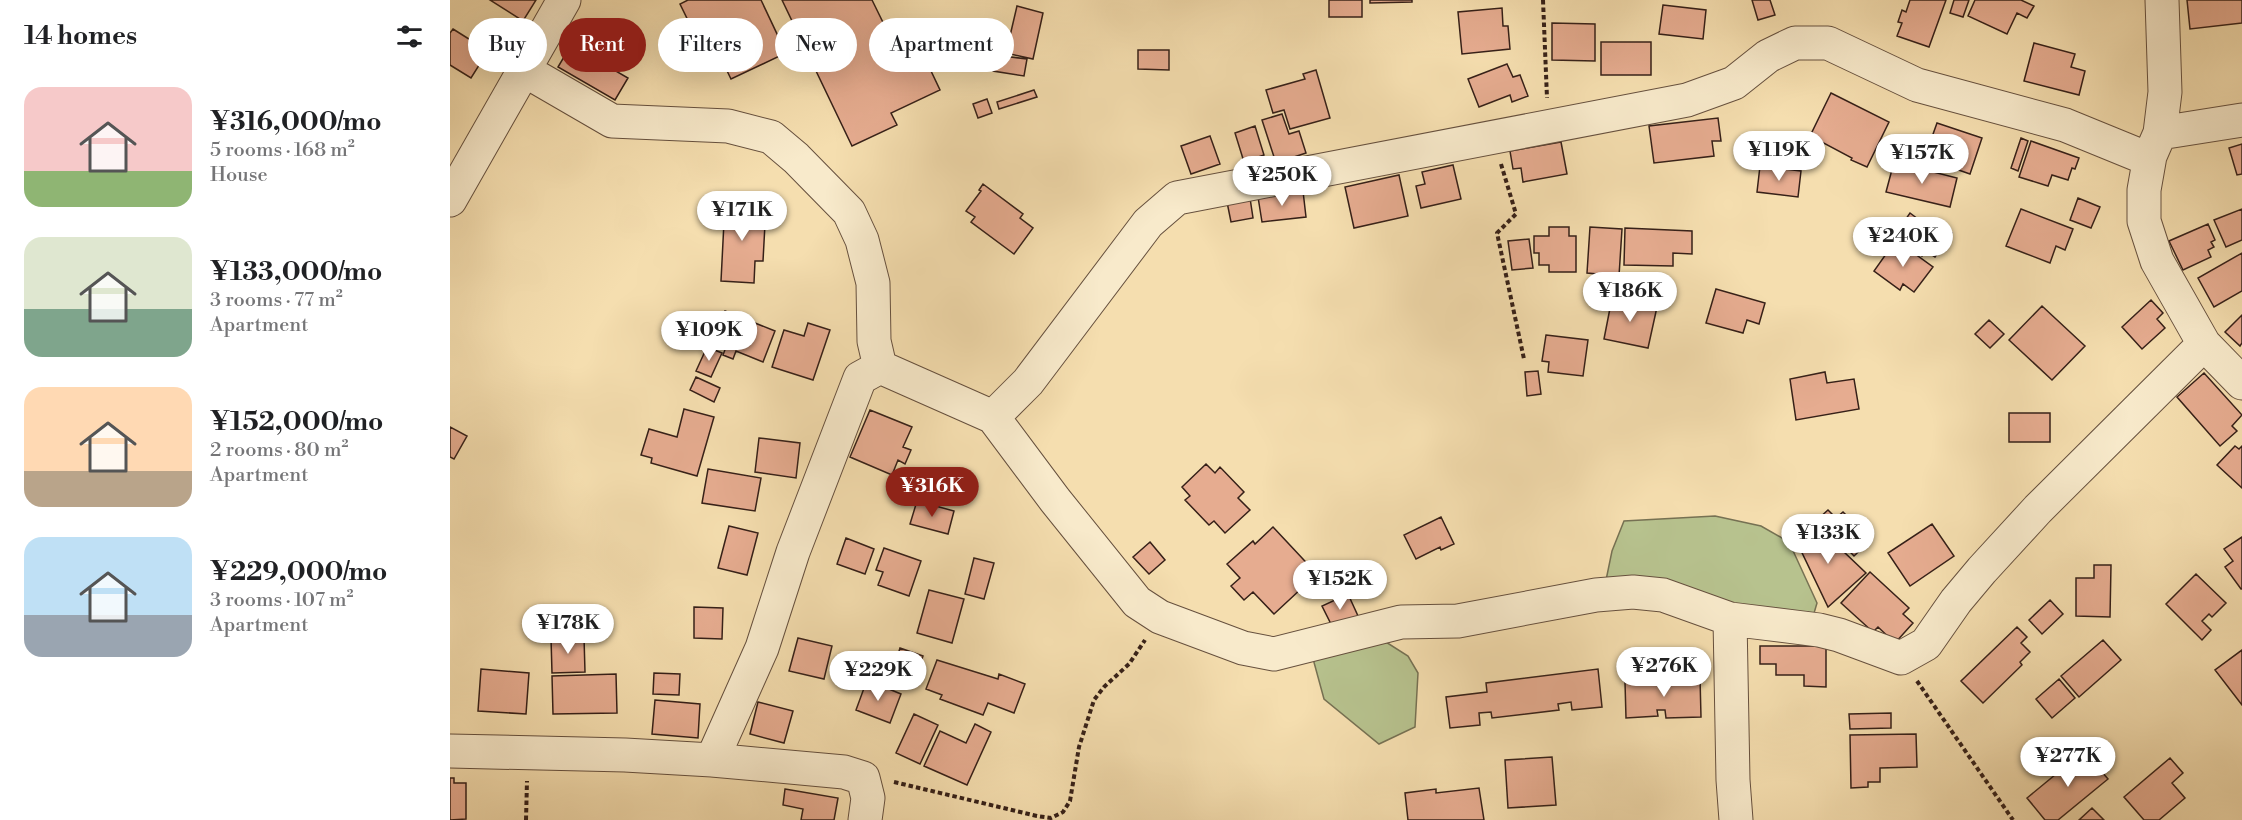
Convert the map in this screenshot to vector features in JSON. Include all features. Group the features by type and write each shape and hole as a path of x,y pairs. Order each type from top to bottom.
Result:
{"street":[{"path":"547,30 564,0"},
{"path":"2162,0 2165,92 2144,190 2144,221 2157,261 2204,344 2242,383"},
{"path":"993,417 1028,382 1148,223 1177,198 1687,100 1734,84 1768,56 1795,43 1828,43 1917,85 2065,125 2136,154 2155,144 2242,120"},
{"path":"450,200 459,163 523,72"},
{"path":"527,72 612,121 728,126 771,137 796,158 849,212 862,240 873,283 874,341 880,367"},
{"path":"880,367 993,417 1055,500 1137,602 1160,617 1243,648 1274,654 1401,622 1458,621 1596,595 1633,592 1663,595 1730,619 1820,630 1901,658 1926,644 1956,601 2030,518 2204,344"},
{"path":"712,760 762,648 793,552 860,378 880,367"},
{"path":"1730,619 1733,780 1736,820"},
{"path":"450,751 625,755 844,772 863,778 868,798 865,820"}],"path":[{"path":"1543,0 1548,126"},
{"path":"1493,137 1516,214 1497,233 1524,359"},
{"path":"863,778 882,780 1037,816 1051,818 1063,812 1070,801 1079,747 1094,700 1128,664 1160,617"},
{"path":"1901,658 2013,820"},
{"path":"526,820 528,753"}],"green space":[{"path":"1715,516 1761,526 1789,542 1817,603 1812,620 1605,585 1612,551 1624,521"},
{"path":"1378,637 1408,656 1418,673 1415,727 1379,744 1324,699 1312,655"}],"building":[{"path":"490,0 536,0 525,18 518,18"},
{"path":"688,0 761,0 775,30 775,58 763,64 763,18 687,18 680,4"},
{"path":"782,0 872,0 881,18 869,18 869,72 931,72 940,90 891,113 897,125 852,146 817,72 857,72 857,18 791,18"},
{"path":"1329,0 1362,0 1362,17 1329,17"},
{"path":"1370,0 1412,0 1412,2 1370,3"},
{"path":"1752,0 1770,0 1775,15 1758,20"},
{"path":"1910,0 1946,0 1929,47 1897,36 1902,23 1898,22 1902,10 1906,12"},
{"path":"1954,0 1969,0 1963,17 1950,13"},
{"path":"1975,0 2021,0 2034,6 2027,18 2017,13 2007,34 1968,16"},
{"path":"2187,0 2242,0 2242,23 2190,29"},
{"path":"1663,5 1706,10 1703,39 1659,34"},
{"path":"1017,6 1043,13 1033,59 1014,55 1014,19"},
{"path":"1502,8 1503,26 1508,26 1510,49 1462,54 1458,12"},
{"path":"1552,23 1595,24 1595,61 1552,60"},
{"path":"453,29 468,38 468,72 475,72 471,78 450,65 450,33"},
{"path":"1601,42 1651,42 1651,75 1601,75"},
{"path":"2034,43 2075,54 2071,67 2085,71 2079,95 2024,81"},
{"path":"1138,50 1169,50 1169,70 1138,69"},
{"path":"1014,57 1027,59 1024,76 999,72 1014,72"},
{"path":"1507,64 1513,77 1520,75 1528,96 1512,102 1510,95 1479,107 1468,79"},
{"path":"1316,70 1330,118 1290,129 1284,110 1273,113 1266,90 1305,79 1303,74"},
{"path":"567,72 618,72 628,78 615,100"},
{"path":"728,72 746,72 731,79"},
{"path":"1034,90 1037,97 999,109 997,102"},
{"path":"1831,93 1889,122 1867,167 1820,141 1813,163 1794,157 1802,133 1810,136"},
{"path":"987,99 992,113 978,118 973,104"},
{"path":"1282,114 1289,134 1299,131 1306,153 1276,163 1262,120"},
{"path":"1718,118 1721,141 1712,141 1714,156 1654,163 1649,126"},
{"path":"1937,123 1982,138 1970,174 1930,160 1937,138 1932,137"},
{"path":"1255,126 1264,155 1244,162 1235,133"},
{"path":"1210,136 1220,164 1191,174 1181,146"},
{"path":"2021,138 2028,141 2018,171 2011,168"},
{"path":"2031,141 2079,158 2068,180 2052,175 2048,186 2019,177"},
{"path":"1561,142 1567,174 1523,182 1521,168 1513,169 1510,151"},
{"path":"2242,144 2242,174 2237,175 2229,148"},
{"path":"1894,162 1957,178 1950,207 1886,192"},
{"path":"1453,165 1461,199 1421,208 1416,186 1425,184 1422,172"},
{"path":"1760,166 1801,171 1798,197 1757,192"},
{"path":"1399,175 1408,216 1354,228 1345,187"},
{"path":"983,184 1023,214 1020,218 1033,228 1014,254 971,222 975,217 966,211 981,191 979,190"},
{"path":"1303,191 1306,217 1262,222 1258,197"},
{"path":"1250,198 1253,218 1231,222 1227,202"},
{"path":"2078,198 2100,207 2091,228 2070,220"},
{"path":"725,202 759,204 757,224 765,224 763,261 755,261 754,283 721,281"},
{"path":"2021,209 2073,229 2065,250 2056,246 2050,263 2006,246"},
{"path":"2242,209 2242,240 2226,247 2214,220"},
{"path":"1910,213 1930,228 1935,221 1952,233 1935,257 1926,251 1922,256 1894,236"},
{"path":"2208,224 2215,240 2211,242 2214,247 2208,250 2211,257 2183,270 2169,241"},
{"path":"1549,227 1569,227 1569,236 1576,236 1576,272 1549,272 1549,265 1539,265 1539,253 1534,253 1534,236 1549,236"},
{"path":"1590,227 1622,229 1619,276 1587,273"},
{"path":"1625,228 1692,231 1692,254 1673,253 1673,266 1624,265"},
{"path":"1529,239 1533,268 1512,270 1508,241"},
{"path":"1896,240 1933,267 1914,292 1903,284 1900,290 1874,271"},
{"path":"2242,253 2242,291 2214,307 2198,278"},
{"path":"1716,289 1765,303 1759,324 1747,320 1743,333 1706,323"},
{"path":"1612,298 1657,307 1648,348 1604,339"},
{"path":"2151,300 2163,313 2157,319 2165,328 2142,349 2122,327"},
{"path":"2042,306 2085,346 2052,380 2009,340"},
{"path":"725,311 775,331 763,362 736,351 733,359 723,355 726,347 713,342"},
{"path":"2242,315 2242,343 2240,346 2225,332"},
{"path":"1989,320 2004,334 1990,348 1975,334"},
{"path":"808,323 830,330 813,380 772,367 784,330 804,336"},
{"path":"1546,335 1588,340 1583,376 1548,372 1549,362 1542,361"},
{"path":"707,347 722,353 711,377 696,371"},
{"path":"1538,371 1541,394 1527,396 1525,372"},
{"path":"1825,372 1827,383 1854,379 1859,409 1796,420 1790,379"},
{"path":"2204,373 2242,415 2232,426 2237,431 2220,446 2177,397"},
{"path":"696,377 720,388 714,402 690,390"},
{"path":"684,409 714,417 697,476 651,463 652,458 641,455 649,429 677,437"},
{"path":"870,410 912,427 903,447 911,450 905,464 898,460 892,475 850,457"},
{"path":"2009,413 2050,413 2050,442 2009,442"},
{"path":"450,427 467,436 454,459 450,457"},
{"path":"759,438 800,443 796,478 755,472"},
{"path":"2235,446 2239,449 2242,446 2242,488 2217,465"},
{"path":"1206,464 1215,473 1220,467 1244,492 1238,498 1250,510 1225,533 1214,521 1209,525 1185,500 1190,496 1182,487"},
{"path":"708,469 761,478 755,511 702,503"},
{"path":"917,501 954,511 948,534 910,524"},
{"path":"1828,510 1836,518 1843,512 1871,540 1854,556 1818,519"},
{"path":"1441,517 1454,544 1441,550 1440,547 1416,559 1404,535"},
{"path":"1932,524 1954,556 1910,586 1888,553"},
{"path":"729,526 758,533 747,575 718,568"},
{"path":"1273,527 1317,574 1274,614 1253,592 1244,600 1231,586 1240,578 1227,564 1253,541 1255,544"},
{"path":"1811,528 1815,536 1823,532 1866,573 1828,607 1794,536"},
{"path":"2242,537 2241,589 2225,567 2233,561 2224,549"},
{"path":"846,538 874,549 865,574 837,564"},
{"path":"1150,542 1165,560 1149,574 1133,557"},
{"path":"884,548 921,561 909,596 878,585 883,572 876,570"},
{"path":"974,558 994,563 984,599 965,594"},
{"path":"2094,565 2111,565 2110,617 2076,616 2076,578 2094,578"},
{"path":"1870,572 1909,608 1903,614 1913,623 1895,643 1878,627 1873,632 1841,603"},
{"path":"2196,574 2226,603 2212,617 2209,614 2202,621 2211,630 2202,640 2166,604"},
{"path":"929,590 964,599 952,643 917,633"},
{"path":"1348,594 1358,616 1333,628 1322,606"},
{"path":"2050,600 2063,614 2042,634 2029,620"},
{"path":"694,607 723,608 722,639 694,638"},
{"path":"2017,627 2027,637 2021,643 2030,652 2020,662 2022,665 1983,703 1961,681"},
{"path":"584,637 585,672 552,673 551,638"},
{"path":"798,638 832,646 824,679 789,671"},
{"path":"2103,640 2121,660 2079,697 2061,676"},
{"path":"1760,646 1826,646 1826,687 1804,686 1804,675 1776,675 1776,664 1760,664"},
{"path":"900,648 923,656 912,687 890,680"},
{"path":"2242,650 2242,705 2215,670"},
{"path":"937,660 998,679 999,674 1025,684 1014,713 988,703 983,715 940,699 942,695 926,689"},
{"path":"481,669 529,673 526,714 478,711"},
{"path":"1598,669 1602,707 1572,710 1571,702 1558,704 1559,710 1492,718 1491,712 1479,713 1480,725 1450,728 1446,697 1487,692 1486,683"},
{"path":"654,673 680,674 679,695 653,694"},
{"path":"616,674 617,713 553,714 552,676"},
{"path":"1700,678 1701,717 1666,718 1665,710 1657,710 1658,716 1626,718 1625,682"},
{"path":"2059,679 2075,698 2052,718 2036,699"},
{"path":"867,680 901,694 890,723 856,710"},
{"path":"655,700 700,704 698,738 652,734"},
{"path":"758,702 793,711 784,743 750,734"},
{"path":"1891,713 1891,728 1850,729 1849,714"},
{"path":"914,714 938,725 920,764 896,753"},
{"path":"975,724 991,732 967,785 924,766 940,731 966,743"},
{"path":"1916,734 1917,767 1880,768 1880,782 1868,782 1868,787 1851,788 1850,735"},
{"path":"2084,751 2108,779 2058,820 2045,820 2027,798"},
{"path":"1552,757 1556,805 1508,808 1505,760"},
{"path":"2170,758 2183,773 2172,783 2185,798 2159,820 2144,820 2124,797"},
{"path":"450,778 454,778 454,783 466,783 466,819 450,820"},
{"path":"1479,788 1484,820 1408,820 1405,793 1436,789 1436,793"},
{"path":"785,789 838,798 834,820 801,820 803,809 783,805"},
{"path":"2092,808 2104,820 2079,820"}]}
